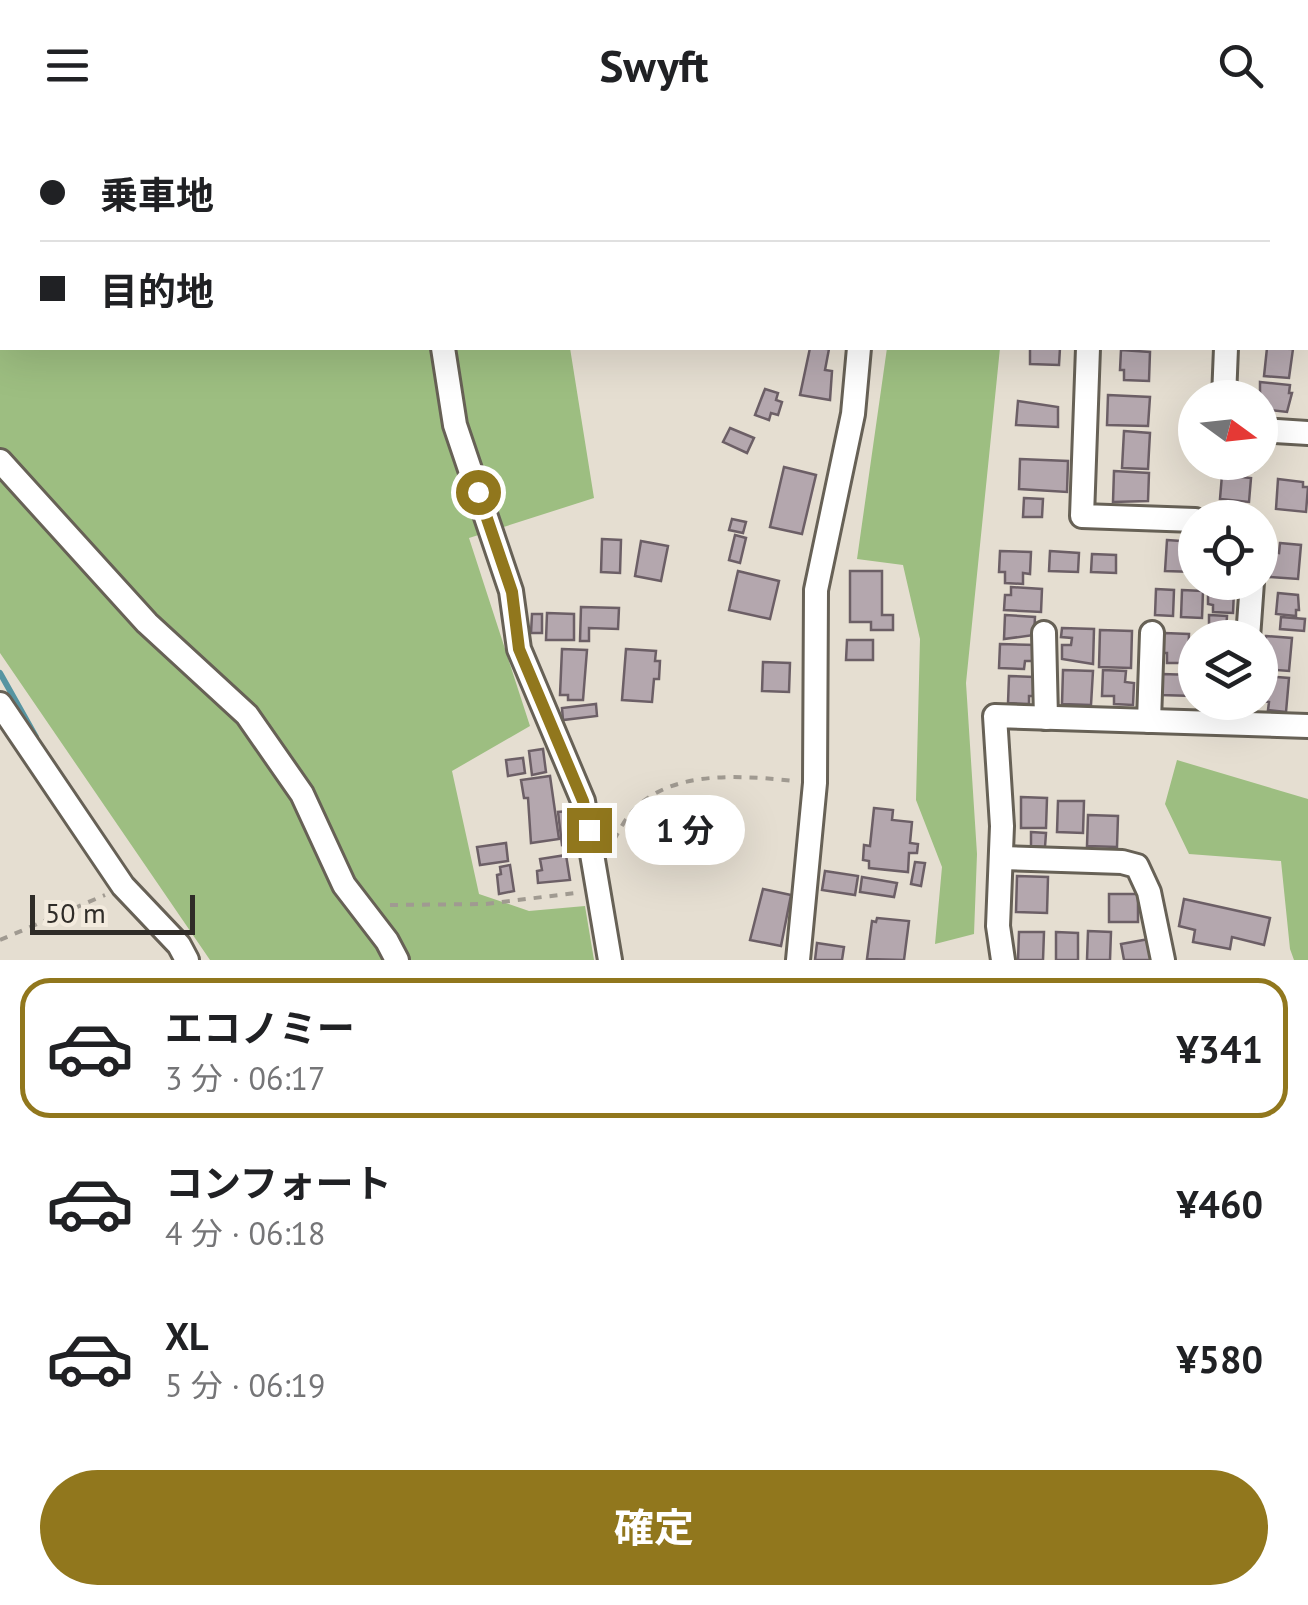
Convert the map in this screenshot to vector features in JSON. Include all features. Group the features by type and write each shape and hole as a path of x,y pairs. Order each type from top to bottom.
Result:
{"street":[{"path":"443,350 456,425 512,592 519,649 583,801 610,960"},
{"path":"798,960 815,783 816,590 854,414 859,350"},
{"path":"1088,350 1082,516 1178,519"},
{"path":"1225,380 1226,350"},
{"path":"1278,432 1308,434"},
{"path":"0,461 147,623 247,715 302,794 344,885 397,960"},
{"path":"1044,633 1046,718"},
{"path":"1149,721 1152,633"},
{"path":"0,704 123,886 179,945 187,960"},
{"path":"1003,960 998,926 1002,858 995,716 1178,719"},
{"path":"1278,720 1308,726"},
{"path":"1002,858 1122,862 1137,866 1149,892 1163,960"}],"path":[{"path":"594,858 606,852 632,812 653,796 678,786 716,776 815,783"},
{"path":"0,940 123,886"},
{"path":"363,910 412,904 486,904 599,888"}],"green space":[{"path":"0,350 570,350 594,498 469,538 530,726 452,771 479,894 529,911 585,906 594,960 210,960 0,653"},
{"path":"887,350 1000,350 966,683 977,854 974,934 935,944 942,867 916,800 920,639 903,565 857,559"},
{"path":"1177,760 1308,799 1308,960 1294,960 1290,949 1281,861 1189,854 1165,804"}],"building":[{"path":"810,350 829,350 825,370 832,371 830,400 800,395"},
{"path":"1030,350 1060,350 1059,365 1030,364"},
{"path":"1121,350 1150,352 1149,381 1124,380"},
{"path":"1267,350 1293,350 1289,378 1264,376"},
{"path":"1278,384 1290,385 1287,412 1278,411"},
{"path":"765,389 778,393 776,400 782,402 778,415 771,413 769,420 755,415"},
{"path":"1108,395 1150,397 1148,426 1107,425"},
{"path":"1018,401 1058,407 1058,427 1016,425"},
{"path":"730,428 754,438 747,453 723,442"},
{"path":"1124,431 1150,433 1148,469 1122,468"},
{"path":"1020,459 1068,461 1067,492 1019,489"},
{"path":"784,467 816,475 802,534 770,527"},
{"path":"1114,471 1149,473 1148,501 1113,502"},
{"path":"1278,479 1303,482 1303,487 1308,487 1306,512 1278,509"},
{"path":"1222,480 1251,480 1249,500 1220,499"},
{"path":"1024,498 1043,499 1042,517 1023,517"},
{"path":"732,519 746,522 743,533 729,530"},
{"path":"735,535 746,538 740,563 729,560"},
{"path":"602,539 621,540 620,573 601,572"},
{"path":"1167,540 1178,541 1178,571 1165,571"},
{"path":"641,541 668,546 661,581 635,576"},
{"path":"1280,543 1301,545 1298,579 1278,578"},
{"path":"1000,551 1031,552 1030,574 1023,573 1023,584 1005,583 1005,572 999,572"},
{"path":"1050,551 1079,553 1078,572 1049,571"},
{"path":"1092,554 1116,555 1116,573 1091,572"},
{"path":"738,571 779,581 770,619 729,610"},
{"path":"850,571 882,571 882,615 893,615 893,630 871,630 871,622 850,622"},
{"path":"1011,587 1042,589 1041,612 1004,610 1005,595 1011,595"},
{"path":"1156,589 1174,590 1173,616 1155,615"},
{"path":"1278,593 1298,595 1296,616 1276,614"},
{"path":"1182,600 1203,600 1202,618 1181,617"},
{"path":"1208,600 1234,600 1233,613 1213,612 1213,605"},
{"path":"581,607 619,608 618,629 589,628 589,641 580,641"},
{"path":"547,613 574,614 574,640 546,640"},
{"path":"532,614 542,614 542,633 531,633"},
{"path":"1005,615 1035,617 1034,635 1004,639"},
{"path":"1209,615 1227,616 1227,620 1209,620"},
{"path":"1281,617 1305,619 1304,631 1280,629"},
{"path":"1062,628 1094,629 1093,664 1062,659 1062,645 1071,645 1072,638 1061,637"},
{"path":"1100,630 1132,631 1131,668 1099,667"},
{"path":"1164,633 1178,634 1178,663 1167,663 1167,653 1163,653"},
{"path":"1278,637 1292,638 1289,671 1278,670"},
{"path":"847,640 873,640 873,660 846,660"},
{"path":"1000,644 1036,645 1035,661 1025,661 1024,669 999,668"},
{"path":"562,649 587,650 583,700 568,700 568,695 560,695"},
{"path":"626,649 656,651 659,679 654,679 652,702 622,700"},
{"path":"763,662 790,663 789,692 762,691"},
{"path":"1063,670 1093,671 1091,705 1062,704"},
{"path":"1103,670 1126,671 1125,682 1134,683 1133,705 1114,704 1114,696 1102,696"},
{"path":"1162,674 1178,675 1178,696 1161,695"},
{"path":"1009,676 1034,677 1034,696 1029,696 1029,704 1008,703"},
{"path":"1278,677 1289,678 1286,712 1278,711"},
{"path":"596,704 597,716 563,720 562,708"},
{"path":"543,749 546,772 532,775 529,751"},
{"path":"523,758 525,773 508,776 506,760"},
{"path":"550,776 559,839 531,843 528,798 524,798 521,780"},
{"path":"1021,797 1047,798 1046,828 1021,828"},
{"path":"1058,801 1084,801 1083,833 1057,832"},
{"path":"874,808 893,810 892,820 912,822 910,843 918,844 917,853 909,853 908,872 869,868 869,861 863,860 864,845 870,846"},
{"path":"569,811 573,843 562,845 558,812"},
{"path":"1088,815 1118,816 1117,847 1087,846"},
{"path":"1031,832 1046,833 1045,847 1031,846"},
{"path":"506,843 508,861 480,865 477,847"},
{"path":"566,855 570,880 538,883 540,859"},
{"path":"915,862 925,863 921,886 911,884"},
{"path":"510,865 514,891 499,894 500,867"},
{"path":"825,871 858,876 855,895 822,890"},
{"path":"1017,876 1048,877 1047,913 1016,912"},
{"path":"862,877 897,883 894,897 860,892"},
{"path":"763,889 791,895 781,946 750,940"},
{"path":"1109,894 1138,894 1138,922 1109,922"},
{"path":"1184,899 1270,918 1264,945 1232,937 1230,949 1193,942 1195,930 1179,926"},
{"path":"872,921 909,921 904,960 867,959"},
{"path":"1088,931 1111,932 1110,960 1087,960"},
{"path":"1019,932 1044,932 1043,960 1018,960"},
{"path":"1056,932 1078,933 1078,960 1056,960"},
{"path":"1149,939 1153,960 1124,960 1121,944"},
{"path":"817,943 844,947 842,960 815,960"}],"waterway":[{"path":"0,673 36,737"}],"route":[{"path":"478,492 512,592 519,649 583,801 589,830"}]}
